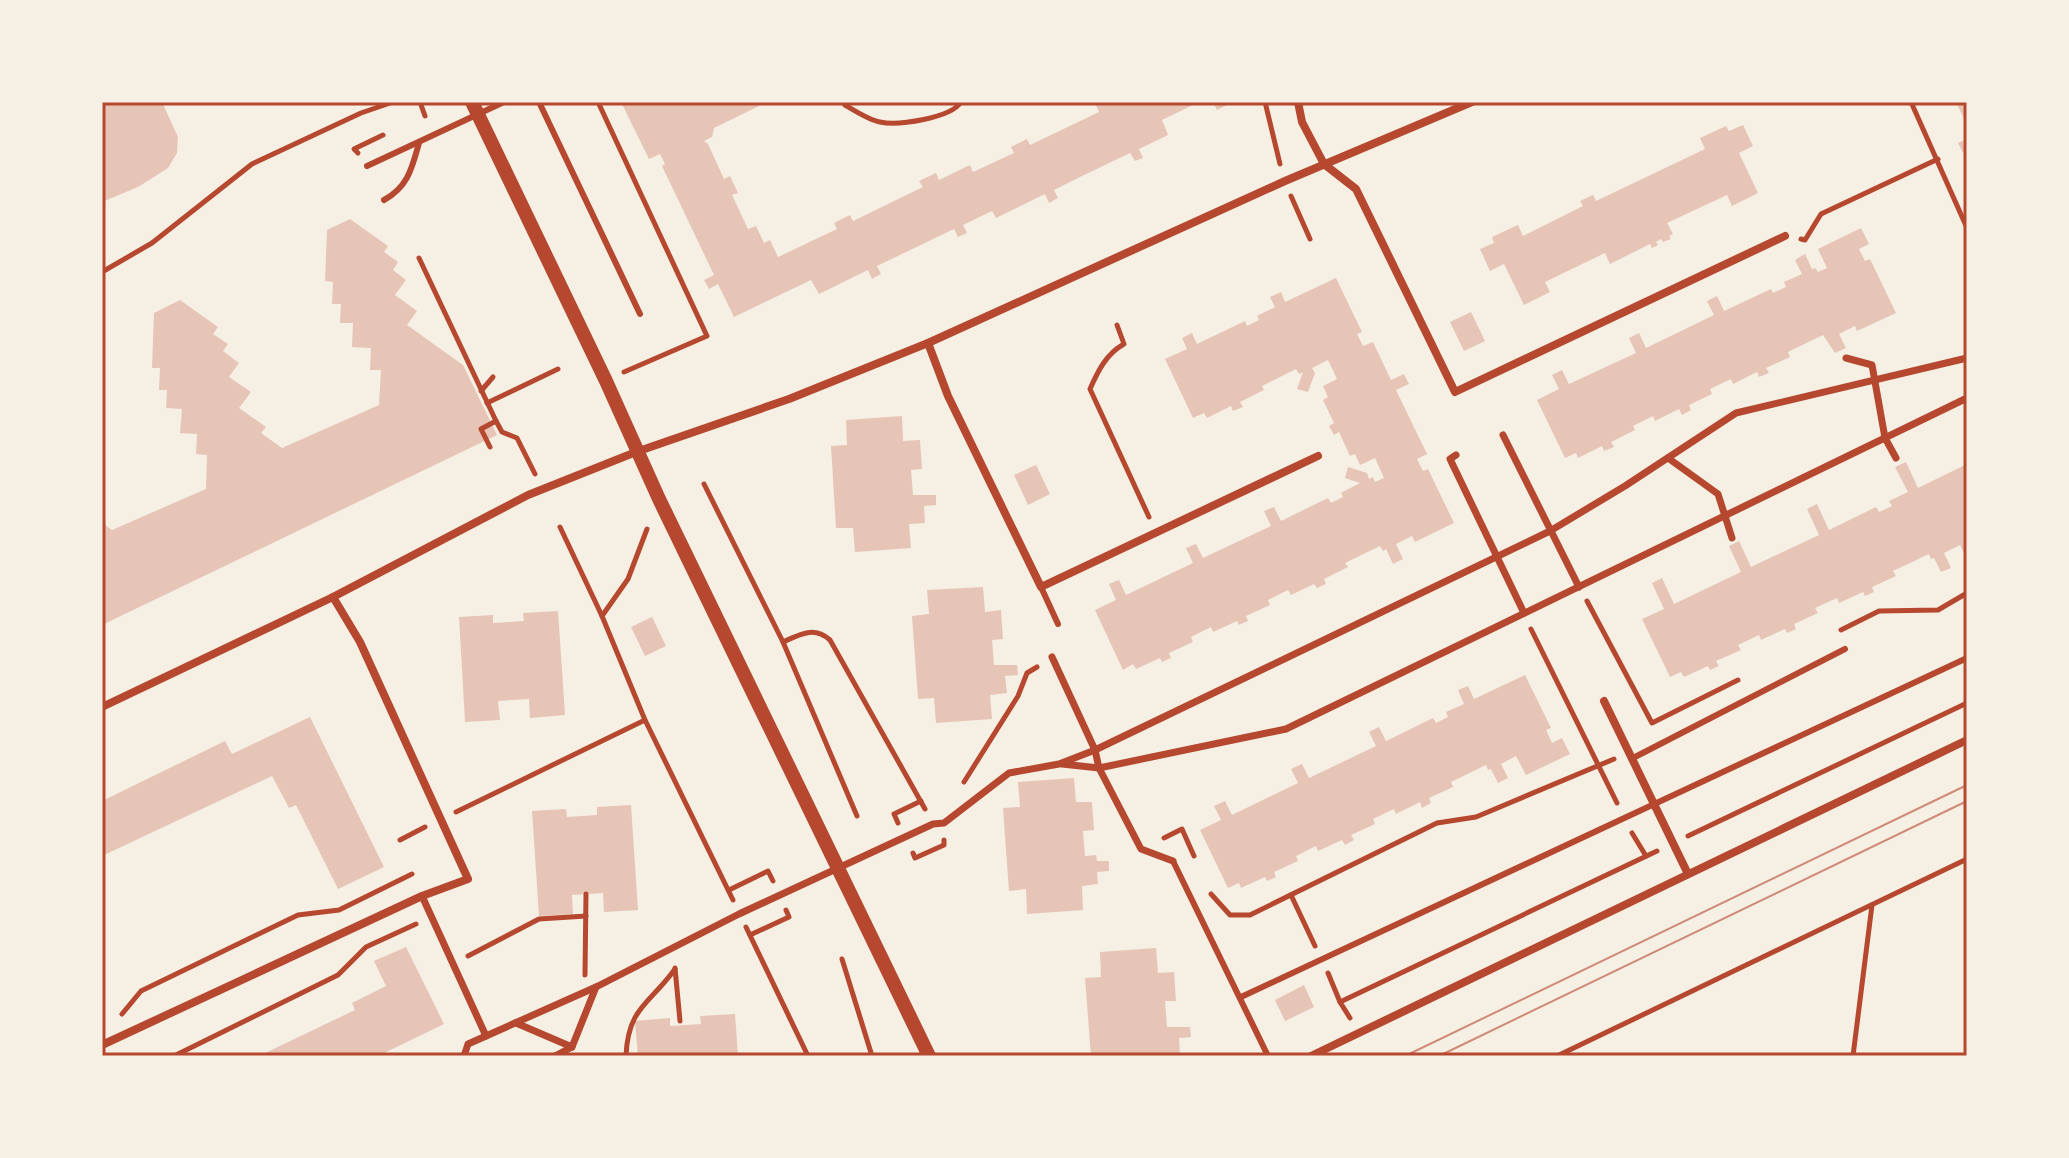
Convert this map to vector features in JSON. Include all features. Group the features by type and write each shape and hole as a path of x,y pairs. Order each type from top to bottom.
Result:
{"street":[{"path":"1298,102 1302,122 1324,164 1356,189 1455,392 1785,236"},
{"path":"102,707 333,597 528,495 636,452 789,399 928,343 1324,164 1472,102"},
{"path":"475,109 606,381 636,452 929,1056"},
{"path":"928,343 948,396 1041,587 1318,456"},
{"path":"1846,358 1872,365 1885,438 1896,458"},
{"path":"464,1056 468,1044 596,987 739,914 933,824 944,823 1009,773 1059,764 1095,750 1550,531 1736,413 1967,358"},
{"path":"1059,764 1099,768 1286,729 1967,398"},
{"path":"1503,435 1579,587"},
{"path":"1456,455 1450,459 1524,613"},
{"path":"1668,458 1718,494 1732,538"},
{"path":"102,1045 422,896 468,879 360,642 333,597"},
{"path":"1052,657 1095,750 1099,768 1141,849 1173,861"},
{"path":"1604,701 1688,874"},
{"path":"1311,1056 1967,740"},
{"path":"422,896 486,1036"},
{"path":"555,1056 572,1047 596,987"},
{"path":"516,1023 572,1047"}],"lane":[{"path":"367,166 419,143 475,109 504,102"},
{"path":"539,102 640,314"},
{"path":"384,200 399,192 410,175 419,143"},
{"path":"1041,587 1058,624"},
{"path":"1631,754 1845,649"},
{"path":"1241,997 1967,658"},
{"path":"1173,861 1268,1056"}],"path":[{"path":"102,272 152,243 252,164 361,113 393,102"},
{"path":"420,102 425,116"},
{"path":"598,102 707,336 623,373"},
{"path":"843,102 879,122 918,121 957,108 961,102"},
{"path":"1911,102 1967,228"},
{"path":"1785,236 1805,240 1821,214 1938,159"},
{"path":"419,258 496,421 502,432 517,438 535,474"},
{"path":"1117,325 1124,344 1113,350 1098,370 1090,389 1157,532"},
{"path":"487,403 558,369"},
{"path":"481,391 493,377"},
{"path":"490,447 481,429 496,421"},
{"path":"704,484 783,642 857,816"},
{"path":"602,616 628,579 647,531 647,517"},
{"path":"560,527 602,616 645,720 808,1056"},
{"path":"1579,587 1652,723 1751,674"},
{"path":"1836,632 1879,611 1938,610 1967,593"},
{"path":"1524,613 1587,744"},
{"path":"783,642 808,631 820,632 830,640 933,824"},
{"path":"961,786 1018,696 1027,673 1052,657"},
{"path":"1337,1026 1351,1019 1340,1002 1967,703"},
{"path":"400,840 645,720"},
{"path":"1208,890 1230,915 1250,915 1437,823 1476,817 1631,754"},
{"path":"1141,849 1182,829 1198,866"},
{"path":"1557,1056 1967,859"},
{"path":"729,890 768,871 774,883"},
{"path":"111,1020 120,1016 141,991 298,915 339,910 412,874"},
{"path":"584,992 586,894"},
{"path":"1853,1056 1872,904"},
{"path":"453,963 539,919 586,916"},
{"path":"174,1056 338,975 366,947 432,917"},
{"path":"673,947 680,1021"},
{"path":"842,959 872,1056"},
{"path":"626,1056 627,1036 637,1011 675,969"}],"building":[{"path":"102,102 162,102 178,137 177,153 168,168 138,187 102,202"},
{"path":"621,102 757,102 759,106 714,128 712,137 704,141 724,179 730,176 738,193 732,195 748,229 756,226 764,243 770,240 778,257 837,229 834,223 850,215 853,221 923,187 919,181 936,173 939,180 970,165 973,172 1014,153 1011,147 1027,139 1030,145 1099,112 1096,105 1103,102 1199,102 1162,120 1168,135 1139,149 1143,158 1135,161 1130,153 1054,190 1058,198 1049,203 1045,194 996,218 992,211 963,225 967,233 958,237 954,229 877,266 881,274 872,279 868,270 819,294 811,280 734,317 718,284 709,289 704,280 714,275 662,166 665,164 660,154 649,159"},
{"path":"1213,102 1233,102 1217,110"},
{"path":"1956,102 1967,102 1967,125"},
{"path":"1743,125 1753,146 1739,153 1758,193 1732,206 1727,195 1667,223 1673,234 1669,236 1671,239 1663,242 1661,239 1652,248 1650,244 1610,264 1605,253 1545,282 1550,292 1524,305 1504,264 1490,271 1480,249 1494,243 1492,237 1518,225 1523,236 1583,206 1580,201 1593,195 1596,201 1705,149 1700,138 1726,126 1729,131"},
{"path":"1967,139 1967,151 1963,153 1958,143"},
{"path":"350,219 388,246 384,252 398,262 393,270 406,280 395,295 417,311 407,325 463,365 497,435 102,625 102,523 112,530 206,489 207,455 196,454 197,434 180,433 182,409 166,408 167,390 159,390 160,368 152,368 154,313 180,300 218,327 213,334 228,344 223,351 239,363 229,377 251,392 239,408 266,427 261,433 282,448 379,405 381,370 370,370 371,348 352,347 353,323 340,323 341,304 332,304 333,282 325,281 327,230"},
{"path":"1861,228 1869,244 1859,249 1865,261 1870,259 1896,313 1857,331 1855,326 1839,334 1846,348 1835,353 1823,335 1788,352 1790,357 1766,368 1769,373 1759,377 1757,372 1733,384 1731,379 1710,389 1712,394 1689,405 1691,410 1682,415 1679,409 1655,421 1653,416 1633,426 1635,430 1611,442 1614,447 1604,451 1602,446 1578,458 1576,453 1565,458 1537,400 1559,389 1552,375 1562,370 1569,384 1636,353 1629,338 1639,333 1646,348 1714,315 1707,301 1717,296 1724,311 1771,289 1773,293 1786,287 1784,282 1802,274 1795,260 1805,254 1812,269 1818,272 1827,268 1818,249"},
{"path":"1336,278 1362,332 1357,334 1363,346 1373,342 1391,380 1404,374 1409,384 1396,390 1427,454 1417,459 1423,471 1428,469 1454,523 1415,542 1412,536 1396,544 1403,559 1393,564 1386,549 1383,551 1380,546 1345,563 1348,567 1324,579 1326,584 1317,588 1314,584 1291,595 1288,590 1268,600 1270,605 1246,616 1248,621 1239,625 1237,621 1213,632 1211,627 1191,637 1193,642 1169,653 1171,658 1162,662 1160,658 1136,669 1133,664 1123,670 1095,610 1116,600 1109,584 1119,580 1126,595 1193,563 1186,548 1196,544 1203,558 1271,526 1264,511 1274,507 1281,521 1328,498 1331,503 1343,497 1341,493 1360,483 1345,478 1348,467 1367,473 1369,479 1373,477 1375,482 1384,478 1375,458 1360,465 1355,454 1350,456 1339,432 1334,435 1329,426 1334,423 1323,400 1328,397 1323,386 1337,379 1328,360 1312,368 1315,373 1308,392 1297,389 1303,372 1299,374 1296,369 1262,386 1264,390 1240,402 1243,407 1233,411 1231,406 1207,418 1204,413 1193,418 1165,359 1187,349 1182,338 1192,333 1197,344 1245,321 1247,326 1259,320 1257,316 1275,307 1270,297 1281,292 1285,302"},
{"path":"1471,312 1485,341 1464,351 1450,322"},
{"path":"902,416 903,441 920,440 922,469 911,470 913,495 936,495 936,505 924,506 925,523 909,524 911,548 855,552 853,528 836,528 831,446 847,445 846,420"},
{"path":"1906,462 1918,488 1967,464 1967,559 1960,545 1944,553 1951,568 1941,572 1929,554 1893,571 1896,576 1872,587 1874,592 1865,596 1863,592 1839,603 1837,598 1815,608 1818,613 1794,624 1796,629 1787,633 1785,629 1761,640 1759,635 1738,645 1741,650 1716,661 1719,666 1710,670 1708,666 1684,677 1681,672 1670,677 1642,619 1664,609 1652,583 1662,578 1674,604 1741,572 1729,546 1739,541 1751,567 1819,535 1807,509 1817,504 1829,530 1876,507 1879,512 1892,506 1889,501 1908,492 1895,467"},
{"path":"1036,465 1050,494 1028,505 1014,475"},
{"path":"983,587 985,612 1001,610 1003,639 992,640 994,665 1017,665 1018,675 1005,676 1007,693 990,695 992,719 936,723 934,698 918,699 912,616 929,614 927,590"},
{"path":"558,611 565,715 530,718 529,699 498,701 500,720 465,722 459,617 493,615 493,623 524,621 523,613"},
{"path":"652,617 666,646 645,656 631,627"},
{"path":"1525,675 1551,728 1546,730 1552,743 1562,738 1570,754 1526,775 1516,756 1501,764 1508,778 1498,783 1486,765 1451,782 1453,787 1429,798 1431,803 1422,808 1420,802 1396,814 1394,809 1373,819 1375,824 1351,835 1354,840 1345,845 1342,840 1318,851 1316,846 1296,856 1298,861 1274,872 1276,877 1267,881 1265,877 1241,888 1239,883 1228,888 1200,830 1221,820 1214,806 1225,801 1232,815 1298,783 1291,769 1302,764 1309,778 1376,746 1369,732 1379,727 1386,741 1433,718 1436,723 1448,717 1446,712 1464,704 1458,690 1468,686 1474,699"},
{"path":"310,717 384,867 338,889 296,805 289,808 272,776 102,856 102,801 225,741 232,754"},
{"path":"1074,778 1076,802 1092,802 1094,830 1083,831 1085,856 1096,855 1097,861 1109,861 1109,871 1097,872 1098,884 1082,886 1083,910 1027,914 1026,889 1009,891 1003,808 1020,807 1018,782"},
{"path":"631,805 638,910 604,912 603,893 572,895 573,914 539,916 532,811 566,809 567,817 597,815 597,807"},
{"path":"406,947 444,1024 378,1056 259,1056 355,1010 352,1003 386,986 374,961"},
{"path":"1156,948 1158,973 1174,972 1176,1001 1165,1001 1167,1027 1190,1027 1191,1037 1179,1038 1180,1055 1091,1056 1085,978 1101,977 1100,952"},
{"path":"1304,985 1314,1007 1285,1021 1275,1000"},
{"path":"735,1014 738,1056 638,1056 635,1021 670,1018 670,1026 701,1024 700,1016"}],"tram line":[{"path":"1405,1056 1967,785"},
{"path":"1439,1056 1967,801"}]}
